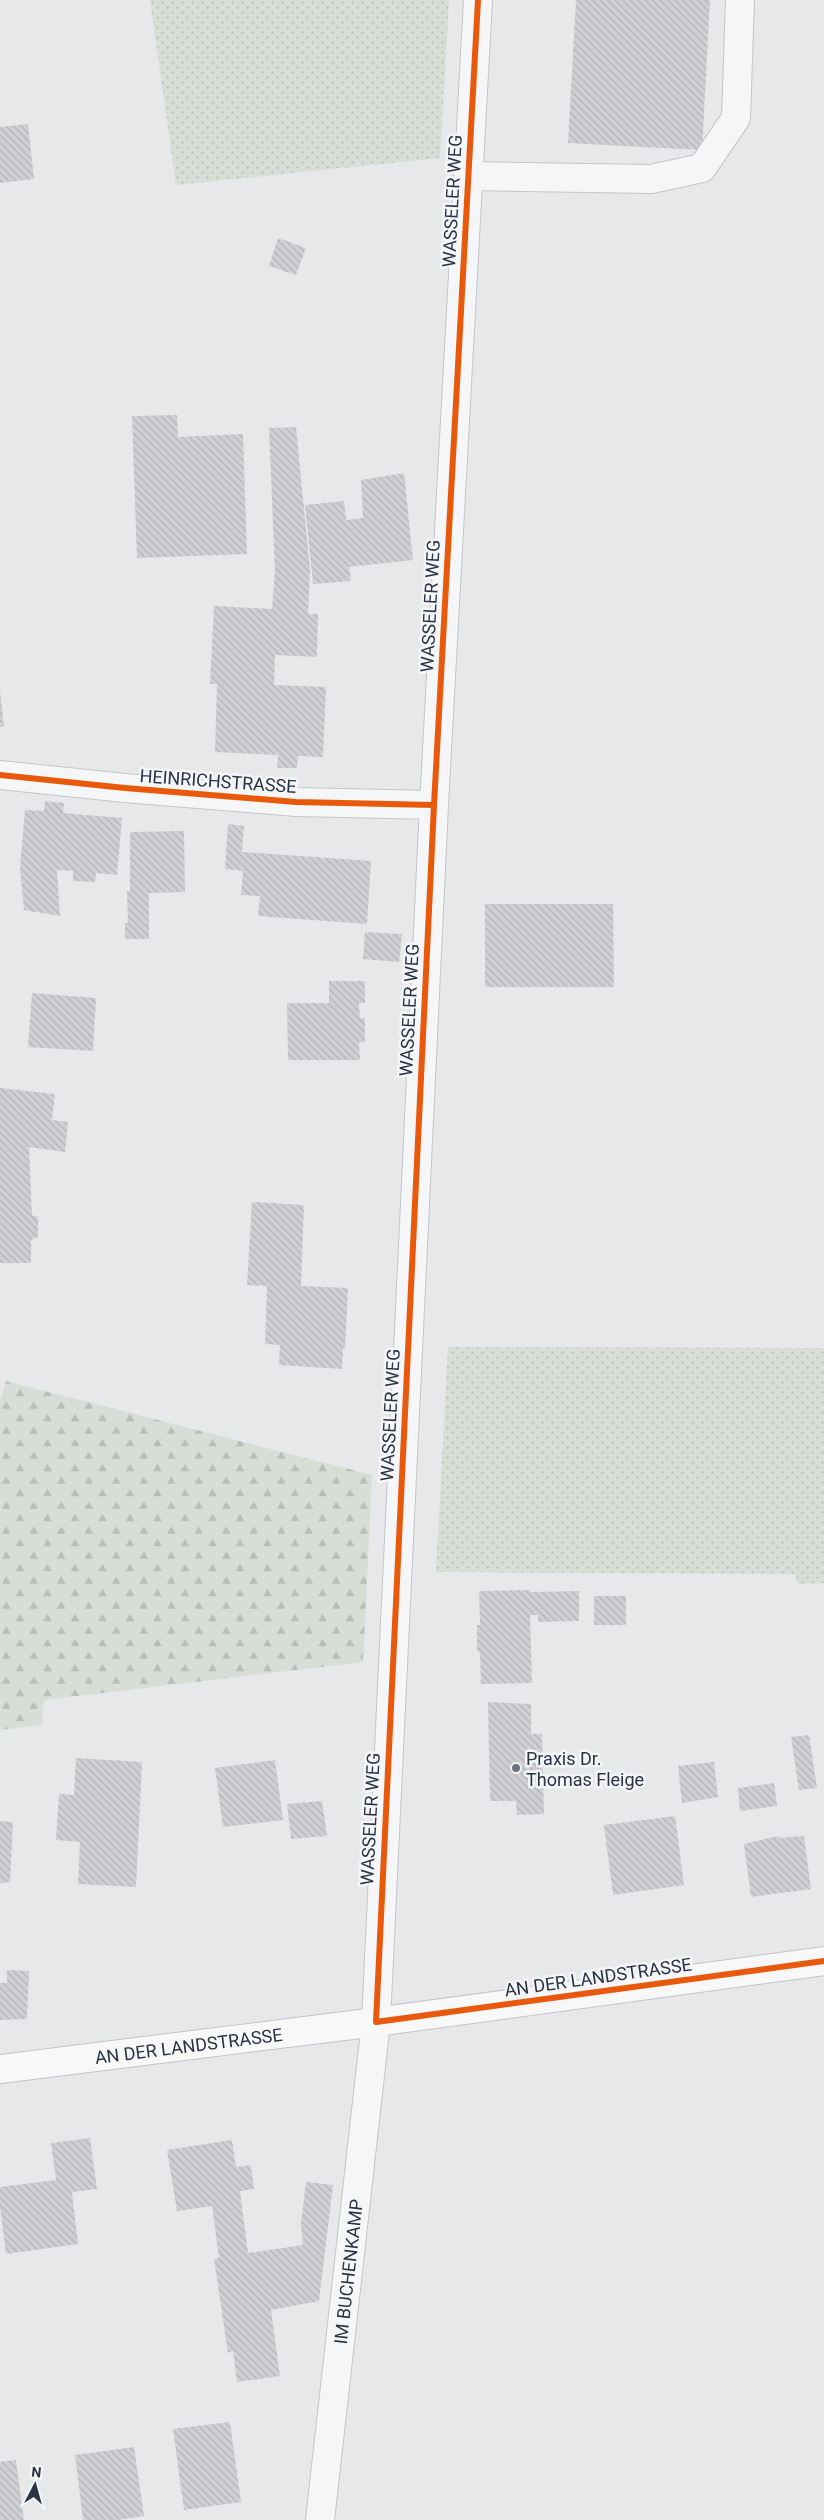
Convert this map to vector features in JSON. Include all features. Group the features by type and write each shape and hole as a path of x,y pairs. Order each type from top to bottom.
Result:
{"main road":[{"name":"AN DER LANDSTRASSE","path":"0,2069 376,2022 824,1961"}],"street":[{"name":"WASSELER WEG","path":"376,2022 434,805 478,0"},
{"path":"468,176 651,179 702,168 736,118 740,0"},
{"name":"HEINRICHSTRASSE","path":"0,774 125,788 296,802 434,805"},
{"name":"IM BUCHENKAMP","path":"320,2520 376,2022"}],"green space":[{"path":"150,0 449,0 440,158 176,185"},
{"path":"448,1347 824,1348 824,1583 797,1584 795,1574 436,1572"},
{"path":"6,1381 372,1475 363,1662 44,1700 42,1725 0,1730 0,1402"}],"building":[{"path":"576,0 710,0 702,150 568,143"},
{"path":"28,124 34,179 0,183 0,127"},
{"path":"278,238 306,248 296,275 269,266"},
{"path":"177,415 178,437 243,434 247,554 137,558 132,416"},
{"path":"296,427 310,570 308,614 318,614 317,657 275,655 274,685 326,687 323,757 298,756 297,768 277,768 278,755 215,752 217,684 210,684 214,606 272,609 275,571 269,428"},
{"path":"404,473 413,560 349,567 351,581 313,584 305,505 344,501 346,520 363,518 361,480"},
{"path":"0,690 4,727 0,727"},
{"path":"45,801 64,803 63,813 122,818 117,875 96,873 95,882 73,881 73,871 57,870 60,916 24,910 20,868 25,810 44,811"},
{"path":"228,824 244,826 242,852 371,861 367,924 258,916 260,896 241,895 243,871 225,869"},
{"path":"184,831 185,892 149,893 149,939 125,939 125,923 128,923 127,891 130,891 130,832"},
{"path":"485,904 613,904 614,987 485,987"},
{"path":"365,932 402,934 399,962 363,959"},
{"path":"329,981 365,981 365,1003 359,1003 360,1018 365,1018 365,1042 359,1042 360,1060 288,1060 287,1003 329,1003"},
{"path":"32,993 96,998 93,1051 28,1047"},
{"path":"0,1088 55,1094 52,1120 68,1122 65,1152 29,1147 32,1215 38,1217 38,1237 31,1240 31,1263 0,1263"},
{"path":"252,1202 304,1205 301,1286 348,1288 345,1349 343,1348 342,1369 279,1365 280,1345 265,1344 267,1286 247,1285"},
{"path":"530,1590 530,1592 579,1591 579,1621 538,1622 538,1615 530,1615 532,1683 481,1684 480,1652 477,1652 477,1625 480,1625 479,1591"},
{"path":"594,1596 626,1596 626,1625 594,1625"},
{"name":"Praxis Dr. Thomas Fleige","path":"488,1702 531,1704 531,1734 542,1734 544,1814 517,1815 516,1801 490,1801"},
{"path":"809,1735 817,1788 799,1790 791,1737"},
{"path":"76,1758 142,1762 136,1887 78,1884 80,1842 56,1840 59,1794 74,1795"},
{"path":"275,1760 283,1820 223,1827 215,1768"},
{"path":"714,1762 718,1797 682,1803 678,1766"},
{"path":"774,1783 777,1806 740,1811 738,1788"},
{"path":"322,1801 327,1836 291,1839 287,1804"},
{"path":"675,1816 684,1885 613,1895 604,1825"},
{"path":"0,1821 13,1822 10,1882 3,1883 0,1883"},
{"path":"778,1836 779,1838 804,1836 811,1889 751,1897 744,1844"},
{"path":"7,1970 29,1971 27,2019 0,2020 0,1983 7,1983"},
{"path":"90,2138 97,2189 72,2192 78,2244 6,2254 0,2206 0,2187 56,2180 51,2143"},
{"path":"232,2140 236,2167 251,2165 254,2189 240,2191 248,2253 303,2245 301,2224 306,2182 333,2185 319,2301 271,2310 280,2376 237,2382 233,2351 228,2353 214,2259 219,2258 212,2206 177,2211 167,2150"},
{"path":"230,2422 241,2502 184,2510 173,2429"},
{"path":"134,2447 144,2516 117,2520 83,2520 75,2455"},
{"path":"16,2460 24,2520 0,2520 0,2462"}],"cycle path":[{"path":"478,0 434,805 376,2022 824,1961"},
{"path":"0,775 125,788 296,802 434,805"}],"place":[{"name":"Praxis Dr. Thomas Fleige","path":"516,1768"}]}
